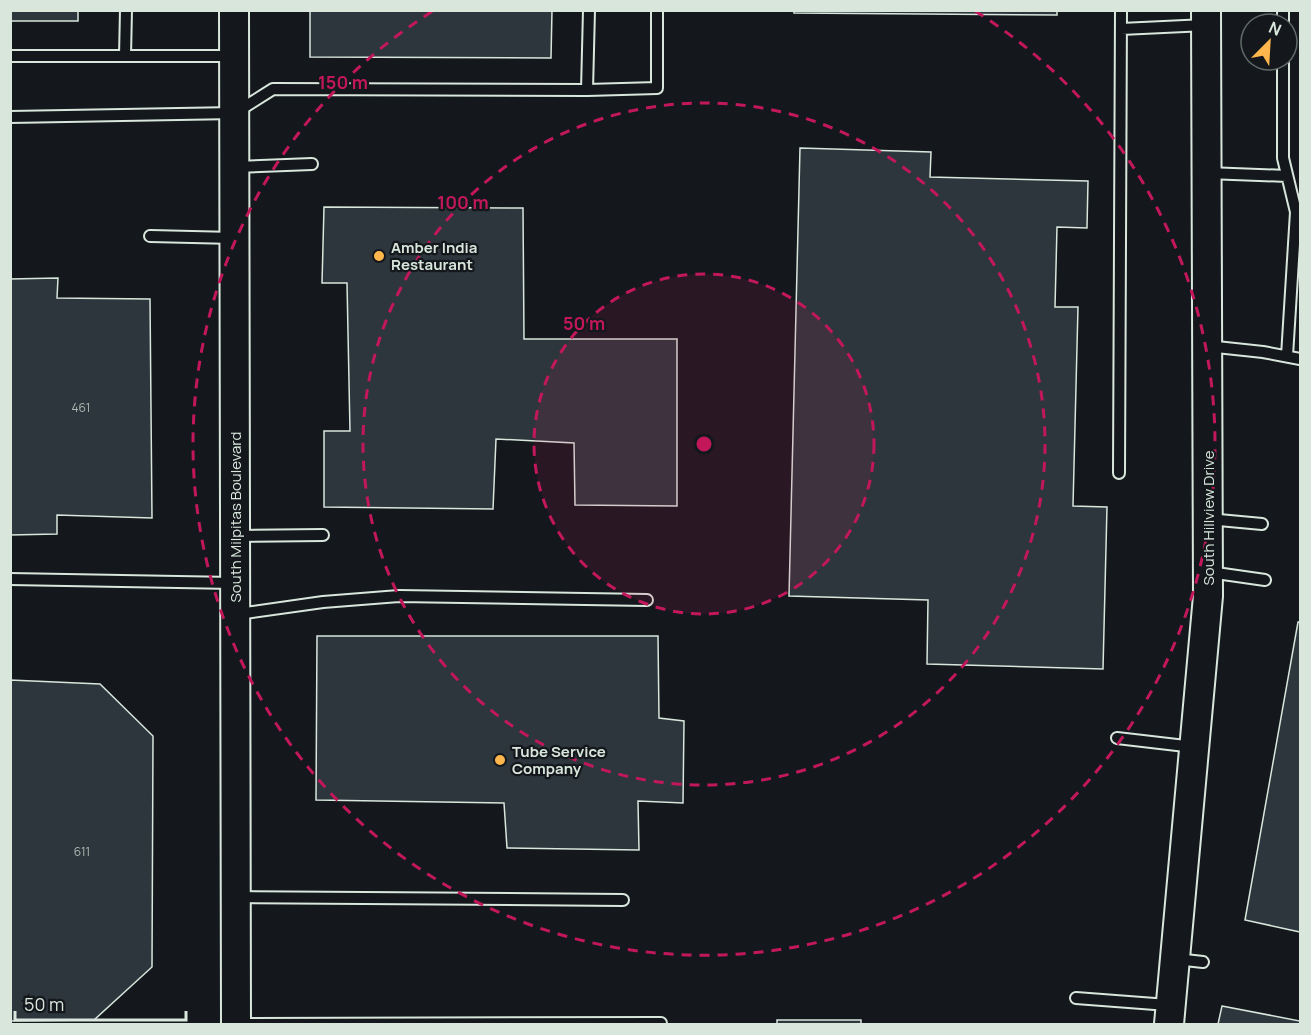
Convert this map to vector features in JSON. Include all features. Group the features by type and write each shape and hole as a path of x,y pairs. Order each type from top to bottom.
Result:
{"main road":[{"name":"South Milpitas Boulevard","path":"234,10 236,1024"},
{"name":"South Hillview Drive","path":"1170,1015 1190,960 1195,747 1208,596 1206,18"}],"lane":[{"path":"125,56 126,10"},
{"path":"587,90 589,10"},
{"path":"10,117 235,113 273,89 587,90 657,88 657,10"},
{"path":"1119,473 1121,10"},
{"path":"1122,28 1206,18"},
{"path":"10,56 235,56"},
{"path":"1283,72 1283,158 1296,212 1287,356"},
{"path":"235,166 312,164"},
{"path":"1207,173 1287,176"},
{"path":"150,236 235,238"},
{"path":"1207,346 1300,359"},
{"path":"1208,519 1262,524"},
{"path":"235,536 323,535"},
{"path":"1208,572 1264,580"},
{"path":"10,579 235,583"},
{"path":"235,615 323,602 399,596 647,600"},
{"path":"1117,738 1195,747"},
{"path":"236,897 623,900"},
{"path":"1076,998 1170,1015"},
{"path":"236,1024 661,1024"}],"building":[{"path":"10,10 78,10 78,21 10,21"},
{"path":"310,10 552,10 551,58 310,57"},
{"path":"794,10 1057,10 1057,15 794,13"},
{"path":"800,148 931,152 930,177 1088,181 1087,228 1057,227 1055,307 1078,307 1073,506 1107,507 1103,669 927,664 928,600 789,596"},
{"path":"324,207 523,208 524,339 677,339 677,506 575,505 574,443 496,439 493,509 324,507 324,431 350,431 347,283 322,283"},
{"path":"58,278 57,298 150,299 152,518 57,515 57,534 10,535 10,279"},
{"path":"1298,622 1300,622 1300,932 1245,920"},
{"name":"Tube Service Company","path":"317,636 658,636 659,718 684,721 683,803 638,801 639,850 507,848 504,803 316,800"},
{"path":"10,680 100,684 153,736 152,967 94,1020 10,1021"},
{"path":"1222,1006 1300,1021 1300,1024 1218,1024"},
{"path":"777,1020 861,1020 861,1024 777,1024"}],"place":[{"name":"Amber India Restaurant","path":"379,256"},
{"name":"Tube Service Company","path":"500,760"}]}
